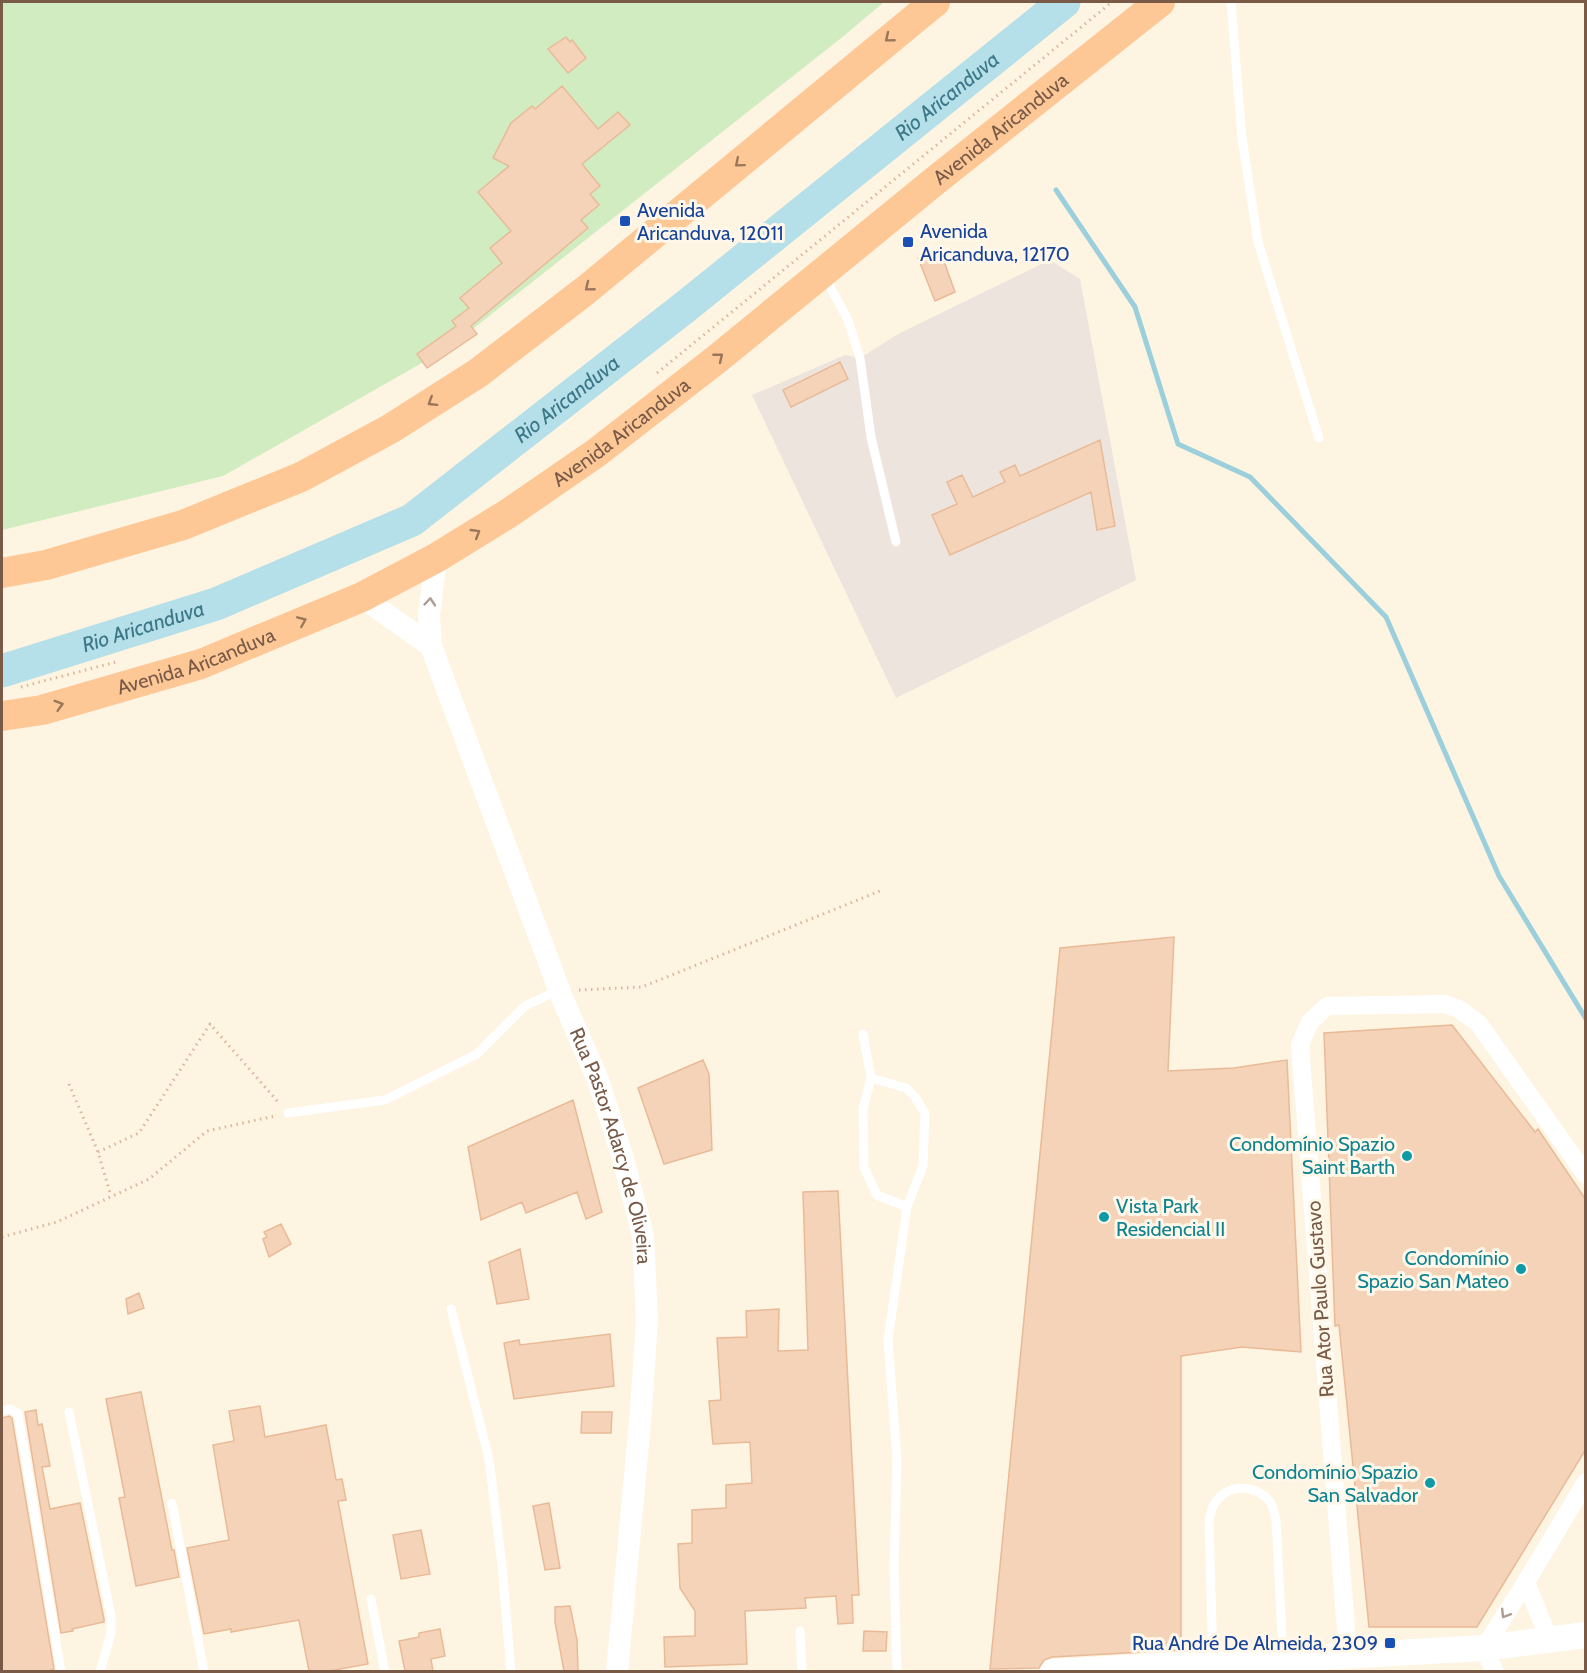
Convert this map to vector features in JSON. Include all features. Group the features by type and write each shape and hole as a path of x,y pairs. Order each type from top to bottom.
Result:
{"highway":[{"path":"2,573 46,565 183,525 301,477 390,429 478,373 586,291 935,2"},
{"name":"Avenida Aricanduva","path":"2,716 42,710 201,664 362,597 436,558 509,513 596,453 717,359 1160,2"}],"main road":[{"path":"1053,1671 1283,1659 1333,1661 1484,1648 1586,1635"}],"street":[{"name":"Rua Pastor Adarcy de Oliveira","path":"436,558 429,616 430,646 559,990 598,1080 622,1155 643,1235 647,1320 617,1671"},
{"path":"362,597 430,646"},
{"name":"Rua Ator Paulo Gustavo","path":"1333,1661 1300,1045 1310,1022 1327,1006 1445,1004 1459,1010 1479,1024 1586,1175"},
{"path":"1495,1671 1484,1648 1586,1482"},
{"path":"1526,1582 1550,1640"}],"lane":[{"path":"1231,2 1242,138 1258,242 1318,438"},
{"path":"823,272 848,320 860,358 871,437 896,542"},
{"path":"288,1113 385,1100 477,1054 525,1006 559,990"},
{"path":"863,1034 871,1078 863,1109 864,1167 877,1195 907,1207"},
{"path":"871,1078 906,1088 925,1113 923,1166 907,1207 888,1340 897,1460 894,1567 897,1671"},
{"path":"451,1309 489,1459 502,1565 511,1671"},
{"path":"2,1411 10,1409 18,1413 61,1671"},
{"path":"69,1412 111,1616 111,1633 100,1671"},
{"path":"1213,1663 1209,1522 1212,1507 1221,1495 1240,1487 1260,1492 1271,1504 1276,1519 1283,1659"},
{"path":"172,1503 204,1671"},
{"path":"371,1599 385,1671"},
{"path":"800,1631 802,1671"}],"path":[{"path":"652,376 1112,2"},
{"path":"20,687 124,659"},
{"path":"559,990 642,987 880,891"},
{"path":"2,1238 57,1222 149,1179 207,1131 288,1113 210,1024 139,1133 98,1152"},
{"path":"69,1084 98,1152 111,1196"}],"shaded area":[{"path":"1050,260 1080,279 1136,580 896,698 752,395 845,355 860,358 900,333"}],"green space":[{"path":"2,2 884,2 450,347 223,476 2,530"}],"building":[{"path":"566,37 570,42 572,40 586,58 568,73 548,49"},
{"path":"562,86 598,129 618,112 630,125 582,164 600,186 590,194 599,205 581,220 588,228 471,326 477,334 427,368 417,354 456,326 452,321 469,308 460,298 502,263 490,248 511,231 478,192 509,166 493,158 511,123 532,106 535,109"},
{"path":"940,250 955,292 935,301 918,258"},
{"path":"840,362 848,379 791,407 783,390"},
{"path":"1100,440 1115,526 1097,530 1091,492 950,555 932,515 957,504 947,482 962,475 973,497 1005,482 1000,472 1015,465 1020,476"},
{"name":"Vista Park Residencial II","path":"1174,937 1168,1071 1234,1068 1287,1060 1301,1352 1242,1347 1181,1356 1181,1650 1052,1657 1044,1660 1039,1668 990,1669 1060,948"},
{"path":"1452,1025 1535,1132 1538,1129 1586,1200 1586,1449 1477,1627 1369,1627 1339,1325 1335,1326 1324,1033"},
{"path":"703,1060 709,1074 712,1150 664,1164 638,1088"},
{"path":"573,1100 602,1212 586,1219 577,1192 526,1213 522,1202 481,1220 468,1147"},
{"path":"838,1191 859,1595 852,1595 853,1623 838,1624 836,1596 805,1598 806,1608 745,1611 747,1664 665,1667 664,1637 695,1636 695,1611 680,1588 678,1544 692,1543 692,1510 726,1508 726,1485 752,1483 750,1442 713,1444 709,1401 721,1400 717,1338 747,1337 746,1311 779,1309 778,1351 808,1350 803,1192"},
{"path":"281,1224 291,1244 269,1257 263,1239 267,1237 264,1232"},
{"path":"520,1249 529,1299 497,1304 489,1262"},
{"path":"139,1293 144,1308 128,1314 126,1299"},
{"path":"610,1334 614,1386 514,1399 504,1343 519,1340 520,1345"},
{"path":"141,1392 179,1577 136,1586 119,1498 125,1497 106,1399"},
{"path":"260,1406 265,1437 326,1425 336,1480 342,1479 346,1500 338,1501 368,1664 329,1671 309,1671 299,1620 231,1632 231,1629 204,1634 187,1548 229,1540 213,1445 234,1441 229,1411"},
{"path":"36,1410 38,1425 42,1424 50,1466 42,1467 50,1509 80,1503 104,1619 104,1622 61,1633 25,1412"},
{"path":"582,1412 612,1412 611,1433 581,1433"},
{"path":"9,1416 12,1418 54,1669 48,1671 2,1671 2,1418"},
{"path":"549,1503 560,1568 545,1570 533,1506"},
{"path":"421,1530 430,1574 401,1579 393,1535"},
{"path":"570,1606 577,1640 578,1671 564,1671 555,1622 555,1607"},
{"path":"440,1629 445,1656 431,1659 433,1671 405,1671 399,1641 419,1637 419,1633"},
{"path":"864,1631 887,1632 886,1651 863,1651"}],"waterway":[{"name":"Rio Aricanduva","path":"2,671 216,604 412,520 685,307 1064,2"},
{"path":"1056,190 1135,307 1178,444 1250,477 1386,617 1499,876 1586,1019"}],"place":[{"name":"Avenida Aricanduva, 12011","path":"625,221"},
{"name":"Avenida Aricanduva, 12170","path":"908,242"},
{"name":"Condomínio Spazio Saint Barth","path":"1407,1156"},
{"name":"Vista Park Residencial II","path":"1104,1217"},
{"name":"Condomínio Spazio San Mateo","path":"1521,1269"},
{"name":"Condomínio Spazio San Salvador","path":"1430,1483"},
{"name":"Rua André De Almeida, 2309","path":"1390,1643"}]}
